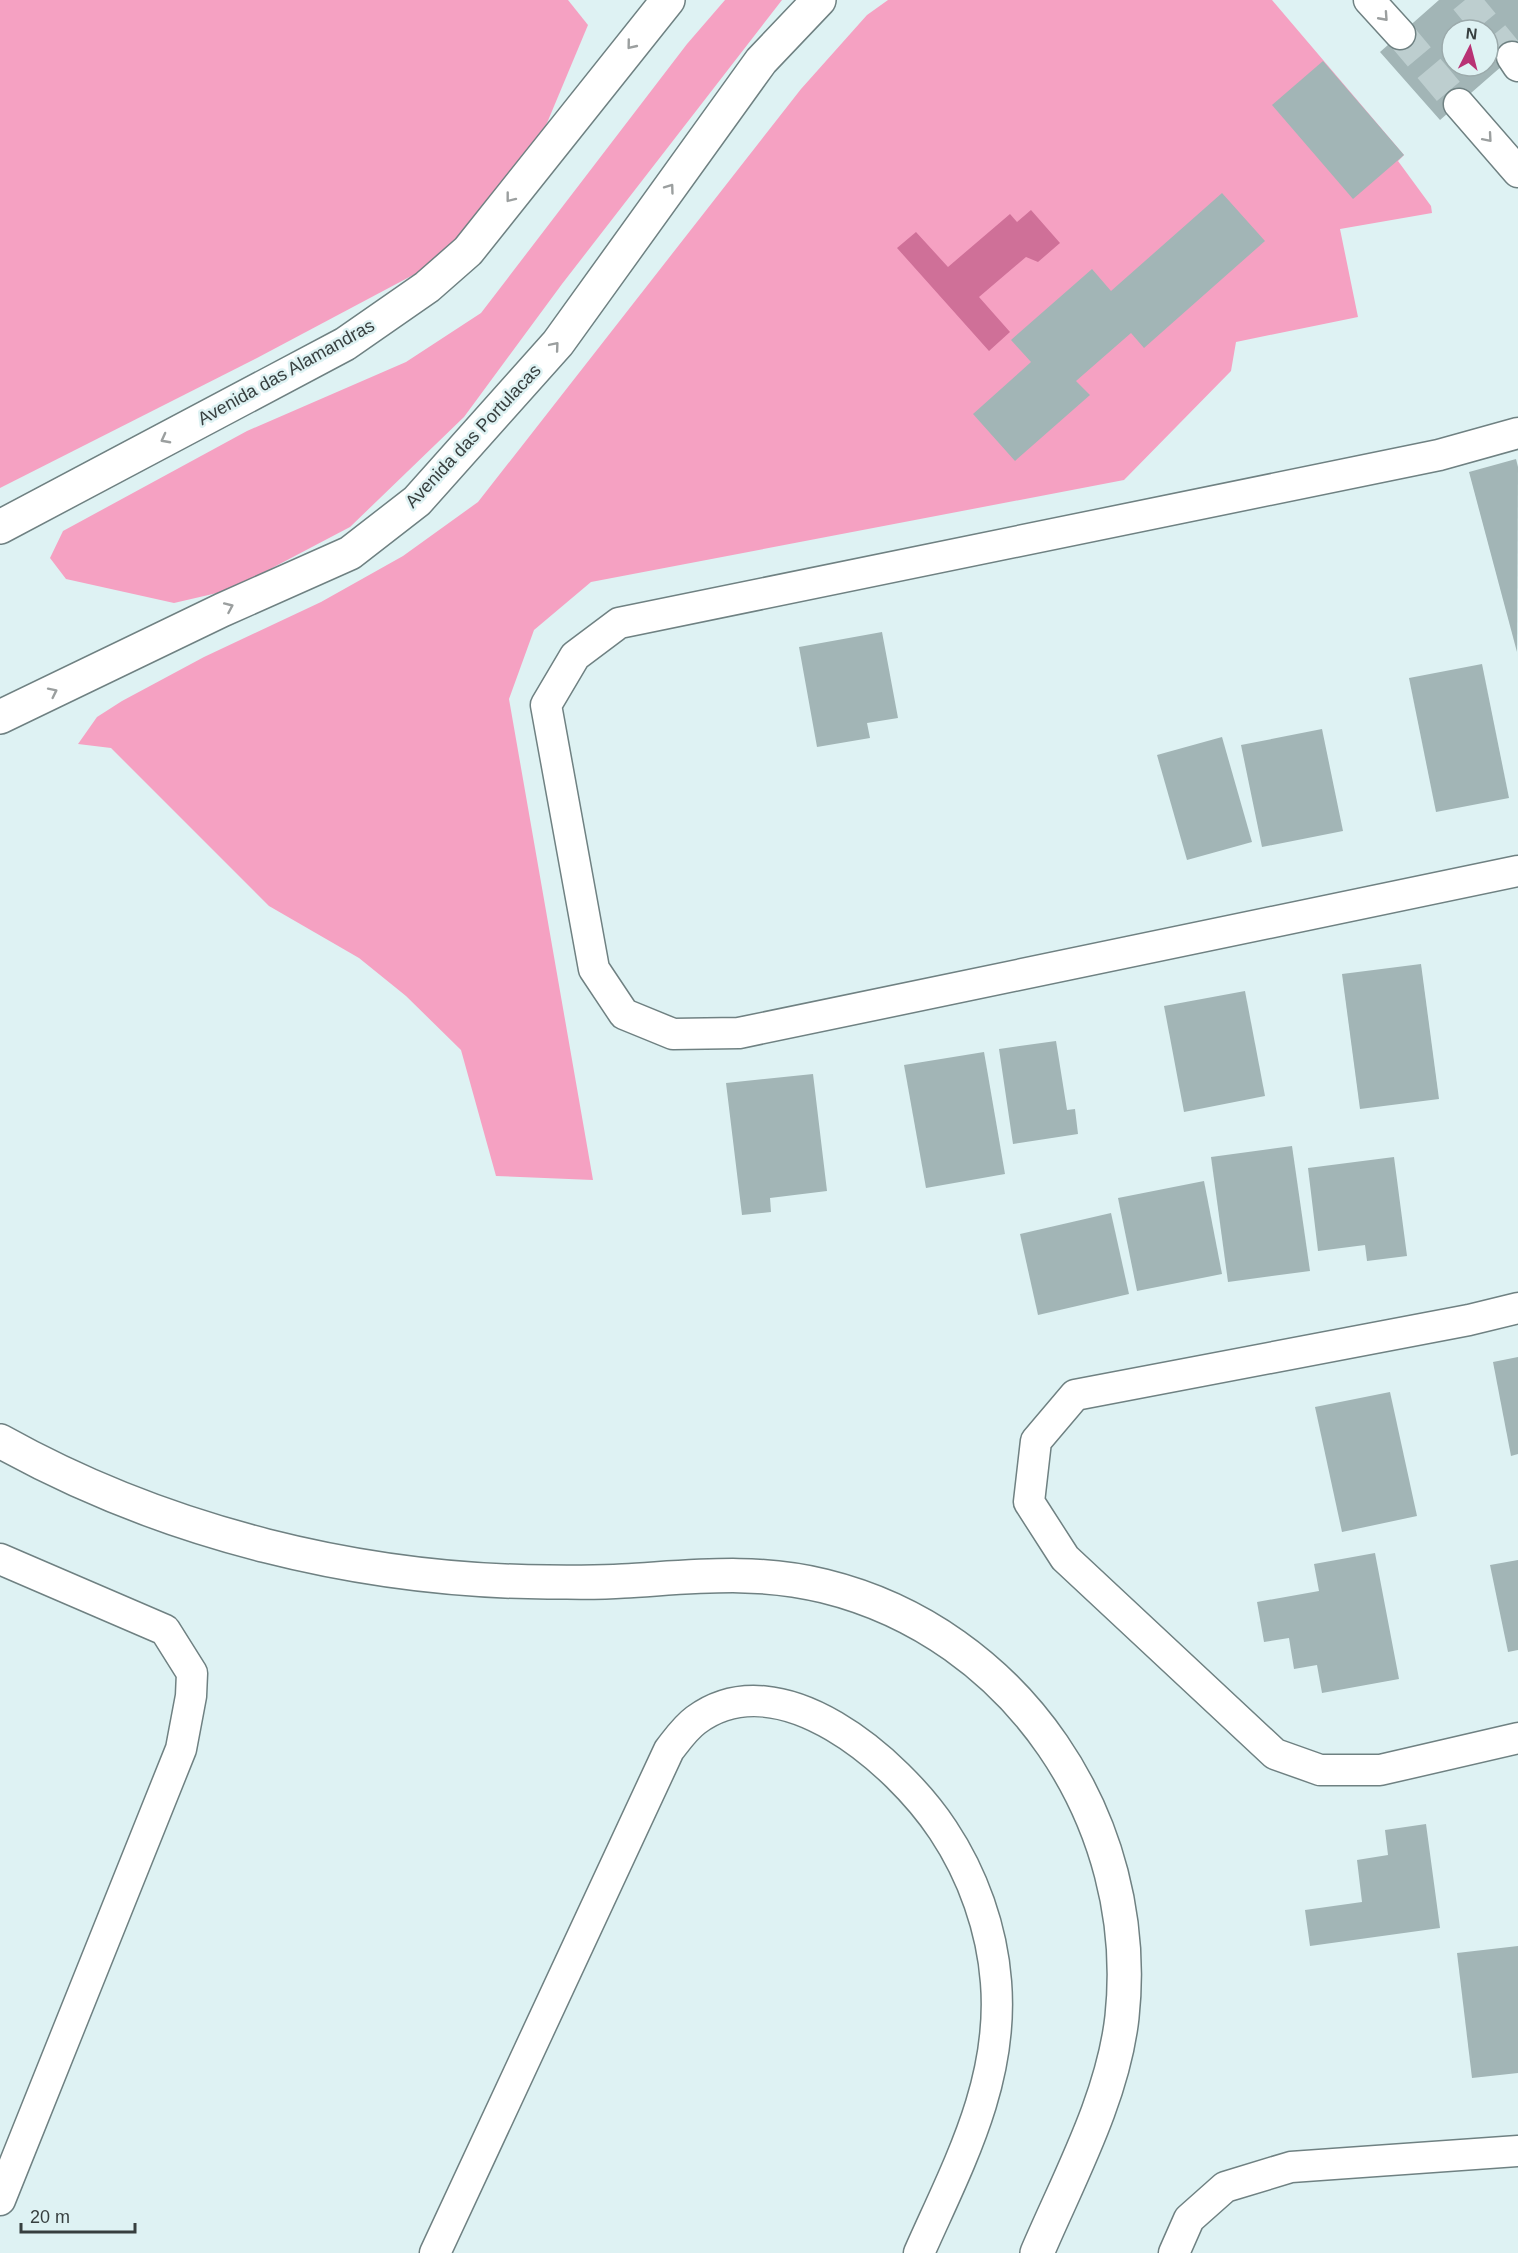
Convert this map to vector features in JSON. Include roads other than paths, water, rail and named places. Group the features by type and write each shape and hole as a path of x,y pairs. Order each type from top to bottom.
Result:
{"street":[{"name":"Avenida das Alamandras","path":"0,527 345,344 427,287 468,251 668,0"},
{"name":"Avenida das Portulacas","path":"0,717 222,610 350,553 417,501 558,343 761,62 819,0"},
{"path":"1369,0 1400,34"},
{"path":"1459,104 1518,172"},
{"path":"1518,433 1438,455 619,623 575,656 546,705 594,969 624,1014 673,1034 739,1033 1518,871"},
{"path":"1518,1308 1469,1320 1075,1395 1036,1441 1029,1502 1065,1558 1275,1754 1320,1770 1380,1770 1518,1738"},
{"path":"0,1441 88,1485 161,1513 235,1537 311,1556 399,1571 521,1581 621,1581 741,1574 783,1578 825,1586 865,1599 904,1616 941,1637 975,1662 1007,1690 1037,1723 1063,1760 1085,1799 1103,1840 1115,1884 1122,1928 1124,1973 1122,2018 1113,2062 1101,2105 1037,2253"},
{"path":"0,1559 165,1629 192,1673 191,1696 181,1749 0,2200"},
{"path":"435,2253 669,1750 696,1720 714,1710 750,1700 787,1705 824,1722 859,1743 891,1769 919,1798 944,1830 964,1865 980,1903 990,1942 996,1982 997,2022 993,2062 983,2101 969,2139 919,2253"},
{"path":"1174,2253 1189,2220 1225,2187 1292,2167 1518,2151"}],"tunnel":[{"path":"1465,0 1512,57"},
{"path":"1400,34 1459,104"}]}
